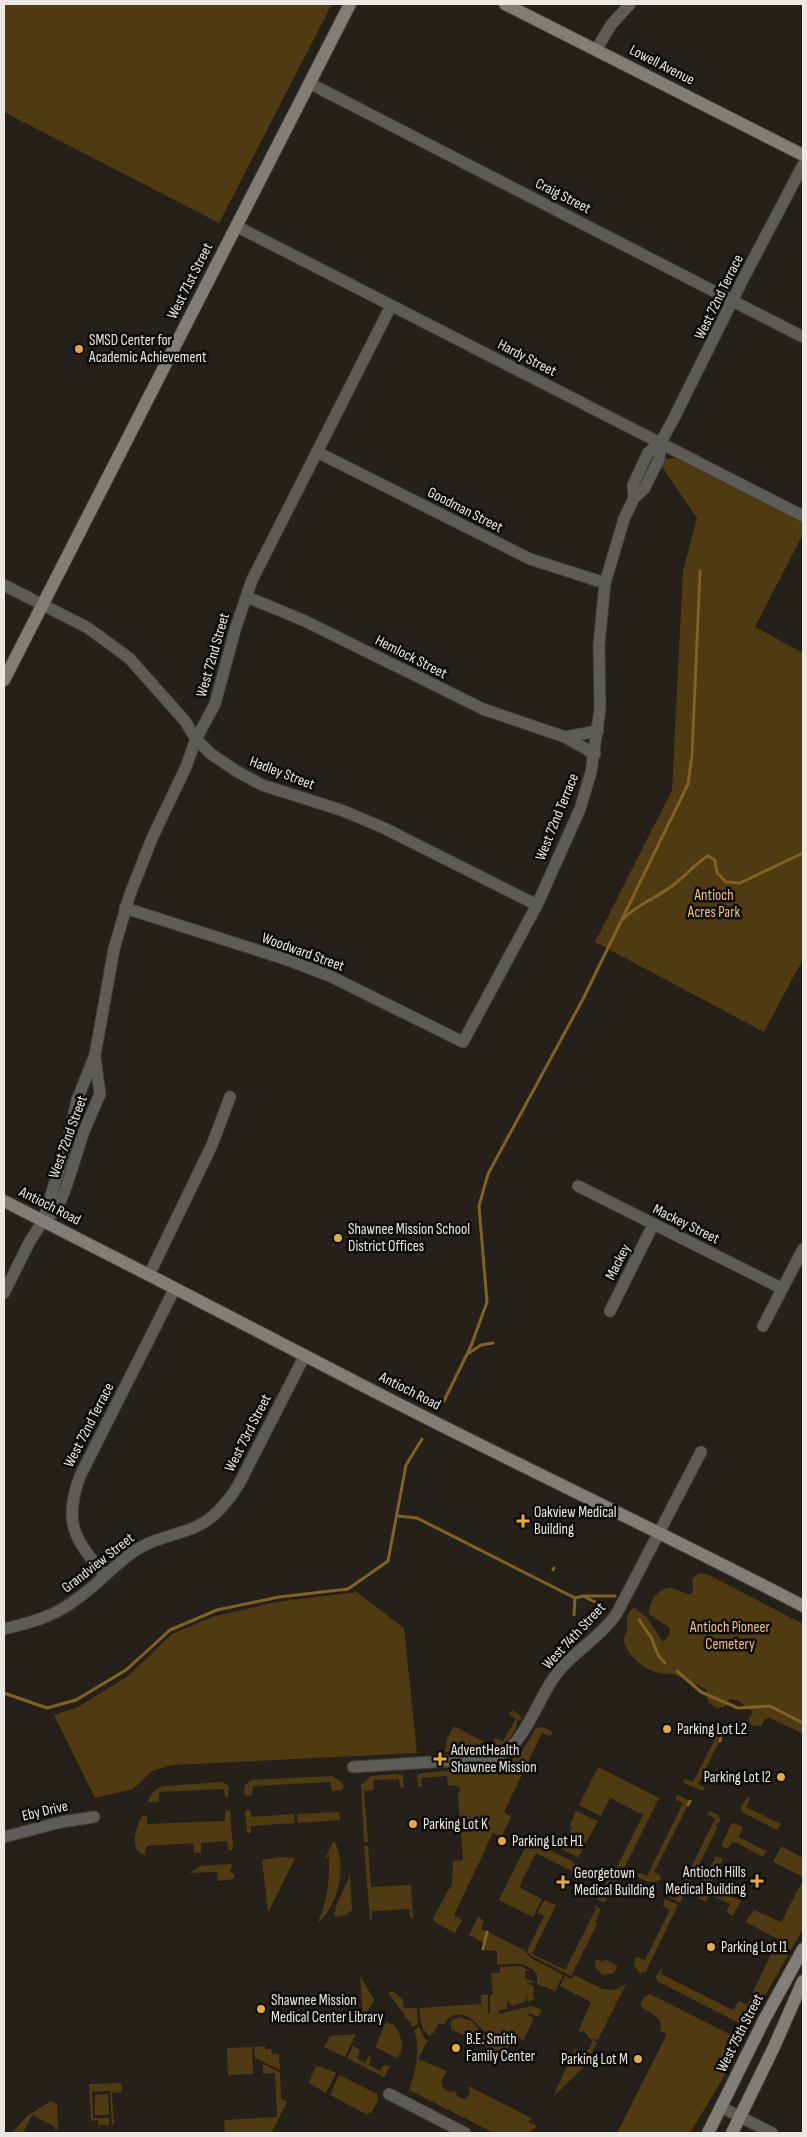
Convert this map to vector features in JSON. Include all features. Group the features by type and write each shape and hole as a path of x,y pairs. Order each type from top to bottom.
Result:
{"main road":[{"name":"West 71st Street","path":"4,680 350,4"},
{"name":"Lowell Avenue","path":"505,4 803,156"},
{"name":"Antioch Road","path":"4,1201 803,1606"},
{"name":"West 75th Street","path":"708,2133 764,2020 803,1949"},
{"path":"732,2133 803,1981"}],"street":[{"path":"596,50 611,25 630,4"},
{"name":"Craig Street","path":"309,83 803,337"},
{"name":"West 72nd Terrace","path":"462,1042 470,1031 537,905 580,809 595,754 598,732 600,645 605,583 624,519 634,498 644,489 659,459 661,442 803,165"},
{"name":"Hardy Street","path":"236,226 803,516"},
{"name":"West 72nd Street","path":"4,1293 30,1241 43,1221 77,1100 95,1056 114,949 125,908 153,836 186,767 196,740 215,704 235,630 252,580 391,306"},
{"name":"Goodman Street","path":"317,452 530,559 605,583"},
{"name":"Hadley Street","path":"4,585 88,628 130,658 185,721 196,740 211,754 238,772 262,785 341,810 384,828 537,905"},
{"name":"Hemlock Street","path":"246,597 305,621 483,709 565,737 595,754"},
{"name":"Hemlock Street","path":"565,737 598,732"},
{"name":"Woodward Street","path":"125,908 306,967 380,1000 462,1042"},
{"name":"West 72nd Street","path":"43,1221 57,1210 100,1094 95,1056"},
{"path":"149,1275 204,1162 230,1097"},
{"name":"Mackey Street","path":"578,1186 782,1288"},
{"name":"Mackey","path":"610,1311 653,1225"},
{"path":"763,1326 803,1249"},
{"name":"West 72nd Terrace","path":"105,1574 85,1552 75,1534 72,1522 73,1495 80,1476 175,1288"},
{"name":"West 73rd Street","path":"209,1518 228,1501 239,1484 305,1354"},
{"name":"West 74th Street","path":"353,1768 495,1758 511,1750 558,1671 577,1651 604,1630 617,1613 701,1452"},
{"name":"Grandview Street","path":"4,1629 38,1621 59,1611 75,1601 133,1552 155,1540 195,1528 209,1518"},
{"name":"Eby Drive","path":"4,1836 61,1822 94,1817"},
{"path":"389,2094 465,2133"},
{"path":"721,2108 772,2133"}],"green space":[{"path":"4,4 332,4 219,223 4,112"},
{"name":"Antioch Acres Park","path":"677,458 803,522 803,534 755,627 803,653 803,959 764,1032 595,942 672,790 683,571 697,518 661,465 664,459"},
{"name":"Antioch Pioneer Cemetery","path":"699,1573 709,1575 803,1624 803,1734 770,1718 765,1719 761,1726 754,1726 749,1723 749,1718 753,1712 739,1701 729,1699 724,1707 717,1708 708,1701 707,1690 675,1675 650,1670 641,1665 629,1652 624,1638 628,1617 632,1609 635,1608 647,1618 663,1642 669,1635 670,1628 649,1614 652,1601 658,1593 666,1588 691,1594 693,1590 692,1579"},
{"path":"357,1592 404,1628 417,1753 172,1765 152,1771 133,1789 95,1798 54,1715 78,1707 128,1676 172,1634 212,1617 276,1602"},
{"path":"512,1710 520,1715 521,1720 517,1721 517,1726 508,1741 493,1750 445,1752 447,1739 454,1726 490,1745 495,1738 503,1741 516,1719 509,1714"},
{"path":"543,1727 553,1734 550,1736 542,1733 504,1812 511,1817 502,1836 493,1833 454,1915 462,1920 455,1933 434,1922 433,1918 452,1884 453,1861 463,1860 458,1796 460,1788 448,1785 447,1776 421,1778 422,1786 418,1788 417,1775 502,1766 520,1754 536,1728"},
{"path":"709,1732 721,1738 698,1784 705,1788 702,1791 684,1783 683,1780 686,1779 693,1782 715,1739 708,1735"},
{"path":"598,1767 659,1798 613,1891 611,1890 605,1903 597,1899 609,1876 612,1877 643,1815 610,1798 601,1816 579,1805"},
{"path":"403,1775 404,1788 400,1787 399,1779 374,1780 373,1790 364,1791 368,1842 364,1842 361,1785 371,1776"},
{"path":"332,1776 342,1782 344,1786 342,1790 332,1791 330,1782 253,1786 252,1795 247,1796 244,1793 245,1785 251,1780"},
{"path":"223,1782 229,1787 228,1797 225,1797 224,1789 159,1792 159,1802 147,1802 154,1791 163,1786"},
{"path":"679,1795 690,1801 654,1872 660,1875 661,1879 653,1882 645,1881 637,1875 640,1873 647,1876 683,1803 676,1800 676,1796"},
{"path":"748,1797 750,1799 746,1807 781,1824 777,1830 742,1812 741,1806"},
{"path":"247,1809 250,1810 251,1817 294,1814 295,1823 251,1826 249,1834 247,1832 245,1812"},
{"path":"225,1811 230,1811 233,1848 231,1850 228,1850 227,1841 201,1843 201,1853 194,1853 193,1843 146,1846 145,1855 140,1853 135,1844 136,1831 143,1815 147,1816 147,1824 225,1821"},
{"path":"576,1811 598,1821 577,1859 577,1857 561,1849 572,1827 570,1826"},
{"path":"710,1811 719,1815 720,1820 680,1903 667,1896 676,1898 715,1819 707,1814"},
{"path":"339,1812 340,1820 298,1823 297,1814"},
{"path":"734,1823 743,1827 739,1837 766,1851 763,1857 735,1842 731,1843 728,1849 721,1846 731,1824"},
{"path":"529,1840 574,1862 578,1874 536,1853 519,1887 542,1899 533,1917 499,1900"},
{"path":"333,1842 335,1842 339,1852 339,1886 331,1907 317,1924 325,1900 329,1875 329,1857 325,1858"},
{"path":"364,1846 368,1846 371,1887 411,1885 413,1918 410,1917 410,1909 372,1911 372,1919 370,1920"},
{"path":"781,1846 803,1858 803,1880 801,1876 773,1862"},
{"path":"716,1856 723,1859 711,1883 714,1891 705,1902 696,1895"},
{"path":"280,1857 295,1858 268,1913 262,1860"},
{"path":"233,1865 230,1871 234,1874 234,1879 218,1881 217,1872 189,1873 201,1866"},
{"path":"350,1874 352,1910 346,1915 335,1917 336,1908"},
{"path":"803,1880 803,1929 748,2025 739,2023 657,1981 656,1977 664,1965 661,1974 733,2010 739,2001 747,2005 778,1939 745,1922 754,1910 781,1922"},
{"path":"717,1889 741,1901 733,1916 726,1912 730,1904 713,1896"},
{"path":"665,1899 678,1905 646,1971 640,1973 634,1965 635,1958 645,1960 670,1910 663,1906"},
{"path":"544,1900 556,1905 532,1954 565,1970 596,1909 594,1905 601,1909 595,1922 597,1924 571,1976 532,1956 527,1951 544,1916 537,1913"},
{"path":"478,1917 484,1921 481,1929 487,1932 484,1943 469,1935"},
{"path":"488,1932 524,1950 531,1958 563,1975 555,1991 537,1984 537,1975 529,1967 519,1964 497,1965 497,1951 485,1950"},
{"path":"596,1959 604,1962 605,1959 618,1966 614,1973 603,1975 595,1967"},
{"path":"520,1966 530,1971 525,1971 525,1978 534,1982 525,1983 534,1986 533,1995 535,1999 527,2002 528,1993 525,2002 512,2006 507,2001 507,2009 499,2010 499,2013 532,2006 542,2010 538,2017 529,2013 528,2015 534,2018 523,2041 513,2032 494,2035 488,2033 473,2020 463,2015 448,2018 444,2025 439,2023 430,2037 425,2031 419,2008 481,2004 481,1995 488,1994 488,2014 490,2014 490,1995 493,1994 491,1973 500,1973 500,1967"},
{"path":"360,1975 374,2000 362,2023 363,2019"},
{"path":"574,1975 603,1989 615,1990 626,1984 598,2040 590,2039 584,2031 578,2032 591,2002 560,1986 565,1976 572,1979"},
{"path":"393,1991 403,2000 404,2008 417,2008 418,2024 413,2027 388,1992"},
{"path":"650,1994 735,2037 740,2042 722,2080 690,2133 617,2133 667,2034 660,2031 661,2026 658,2019 641,2007 644,1997"},
{"path":"459,2017 472,2021 478,2029 478,2032 471,2039 451,2029 451,2021"},
{"path":"386,2022 394,2025 399,2033 402,2046 397,2058 375,2047"},
{"path":"419,2027 425,2039 428,2040 418,2059 447,2071 441,2082 443,2088 449,2092 455,2091 458,2097 464,2099 470,2094 468,2086 531,2118 529,2122 537,2126 528,2133 494,2133 409,2090 417,2060 414,2030"},
{"path":"356,2034 345,2057 324,2047 330,2036"},
{"path":"511,2034 517,2040 500,2054 473,2040 477,2035 497,2037"},
{"path":"593,2040 597,2042 584,2067 553,2097 575,2049 572,2046 580,2053 584,2053 590,2048"},
{"path":"265,2046 265,2049 271,2049 272,2054 279,2054 280,2070 255,2058 254,2047"},
{"path":"353,2046 360,2050 357,2059 365,2063 368,2057 371,2056 369,2065 380,2071 384,2065 390,2066 384,2077 347,2058"},
{"path":"252,2047 253,2074 228,2075 227,2048"},
{"path":"263,2064 280,2072 281,2099 287,2102 272,2132 225,2133 224,2120 277,2117 275,2073 263,2074"},
{"path":"318,2066 336,2073 326,2093 309,2083 315,2068"},
{"path":"339,2075 377,2094 378,2100 372,2112 366,2114 330,2095"},
{"path":"121,2083 122,2092 112,2093 114,2124 112,2125 110,2091 92,2092 93,2118 109,2118 109,2125 98,2125 98,2120 91,2121 89,2084"},
{"path":"108,2094 109,2115 95,2115 95,2095"},
{"path":"51,2101 57,2104 58,2129 54,2130 55,2127 32,2115 23,2133 12,2133 27,2116"}],"waterway":[{"path":"444,1401 471,1346 487,1302 479,1206 488,1174 583,999 688,784 692,755 700,571"},
{"path":"623,919 635,909 672,886 708,856 715,860 717,873 726,882 740,883 803,853"},
{"path":"469,1353 481,1345 493,1343"},
{"path":"4,1693 47,1708 76,1700 126,1670 170,1630 217,1610 279,1597 348,1589 388,1561 406,1465 422,1439"},
{"path":"398,1516 417,1518 575,1598 583,1596 599,1604"},
{"path":"584,1596 615,1596"},
{"path":"574,1615 575,1598"},
{"path":"639,1620 651,1637 658,1655 665,1663"},
{"path":"677,1671 701,1692 738,1708 770,1706 803,1723"},
{"path":"688,1805 690,1801"},
{"path":"483,1949 487,1932"}],"place":[{"name":"SMSD Center for Academic Achievement","path":"79,349"},
{"name":"Shawnee Mission School District Offices","path":"338,1238"},
{"name":"Oakview Medical Building","path":"523,1521"},
{"name":"Parking Lot L2","path":"667,1729"},
{"name":"AdventHealth Shawnee Mission","path":"440,1759"},
{"name":"Parking Lot I2","path":"781,1777"},
{"name":"Parking Lot K","path":"413,1824"},
{"name":"Parking Lot H1","path":"502,1841"},
{"name":"Antioch Hills Medical Building","path":"757,1881"},
{"name":"Georgetown Medical Building","path":"563,1882"},
{"name":"Parking Lot I1","path":"711,1947"},
{"name":"Shawnee Mission Medical Center Library","path":"261,2009"},
{"name":"B.E. Smith Family Center","path":"456,2048"},
{"name":"Parking Lot M","path":"638,2059"}]}
